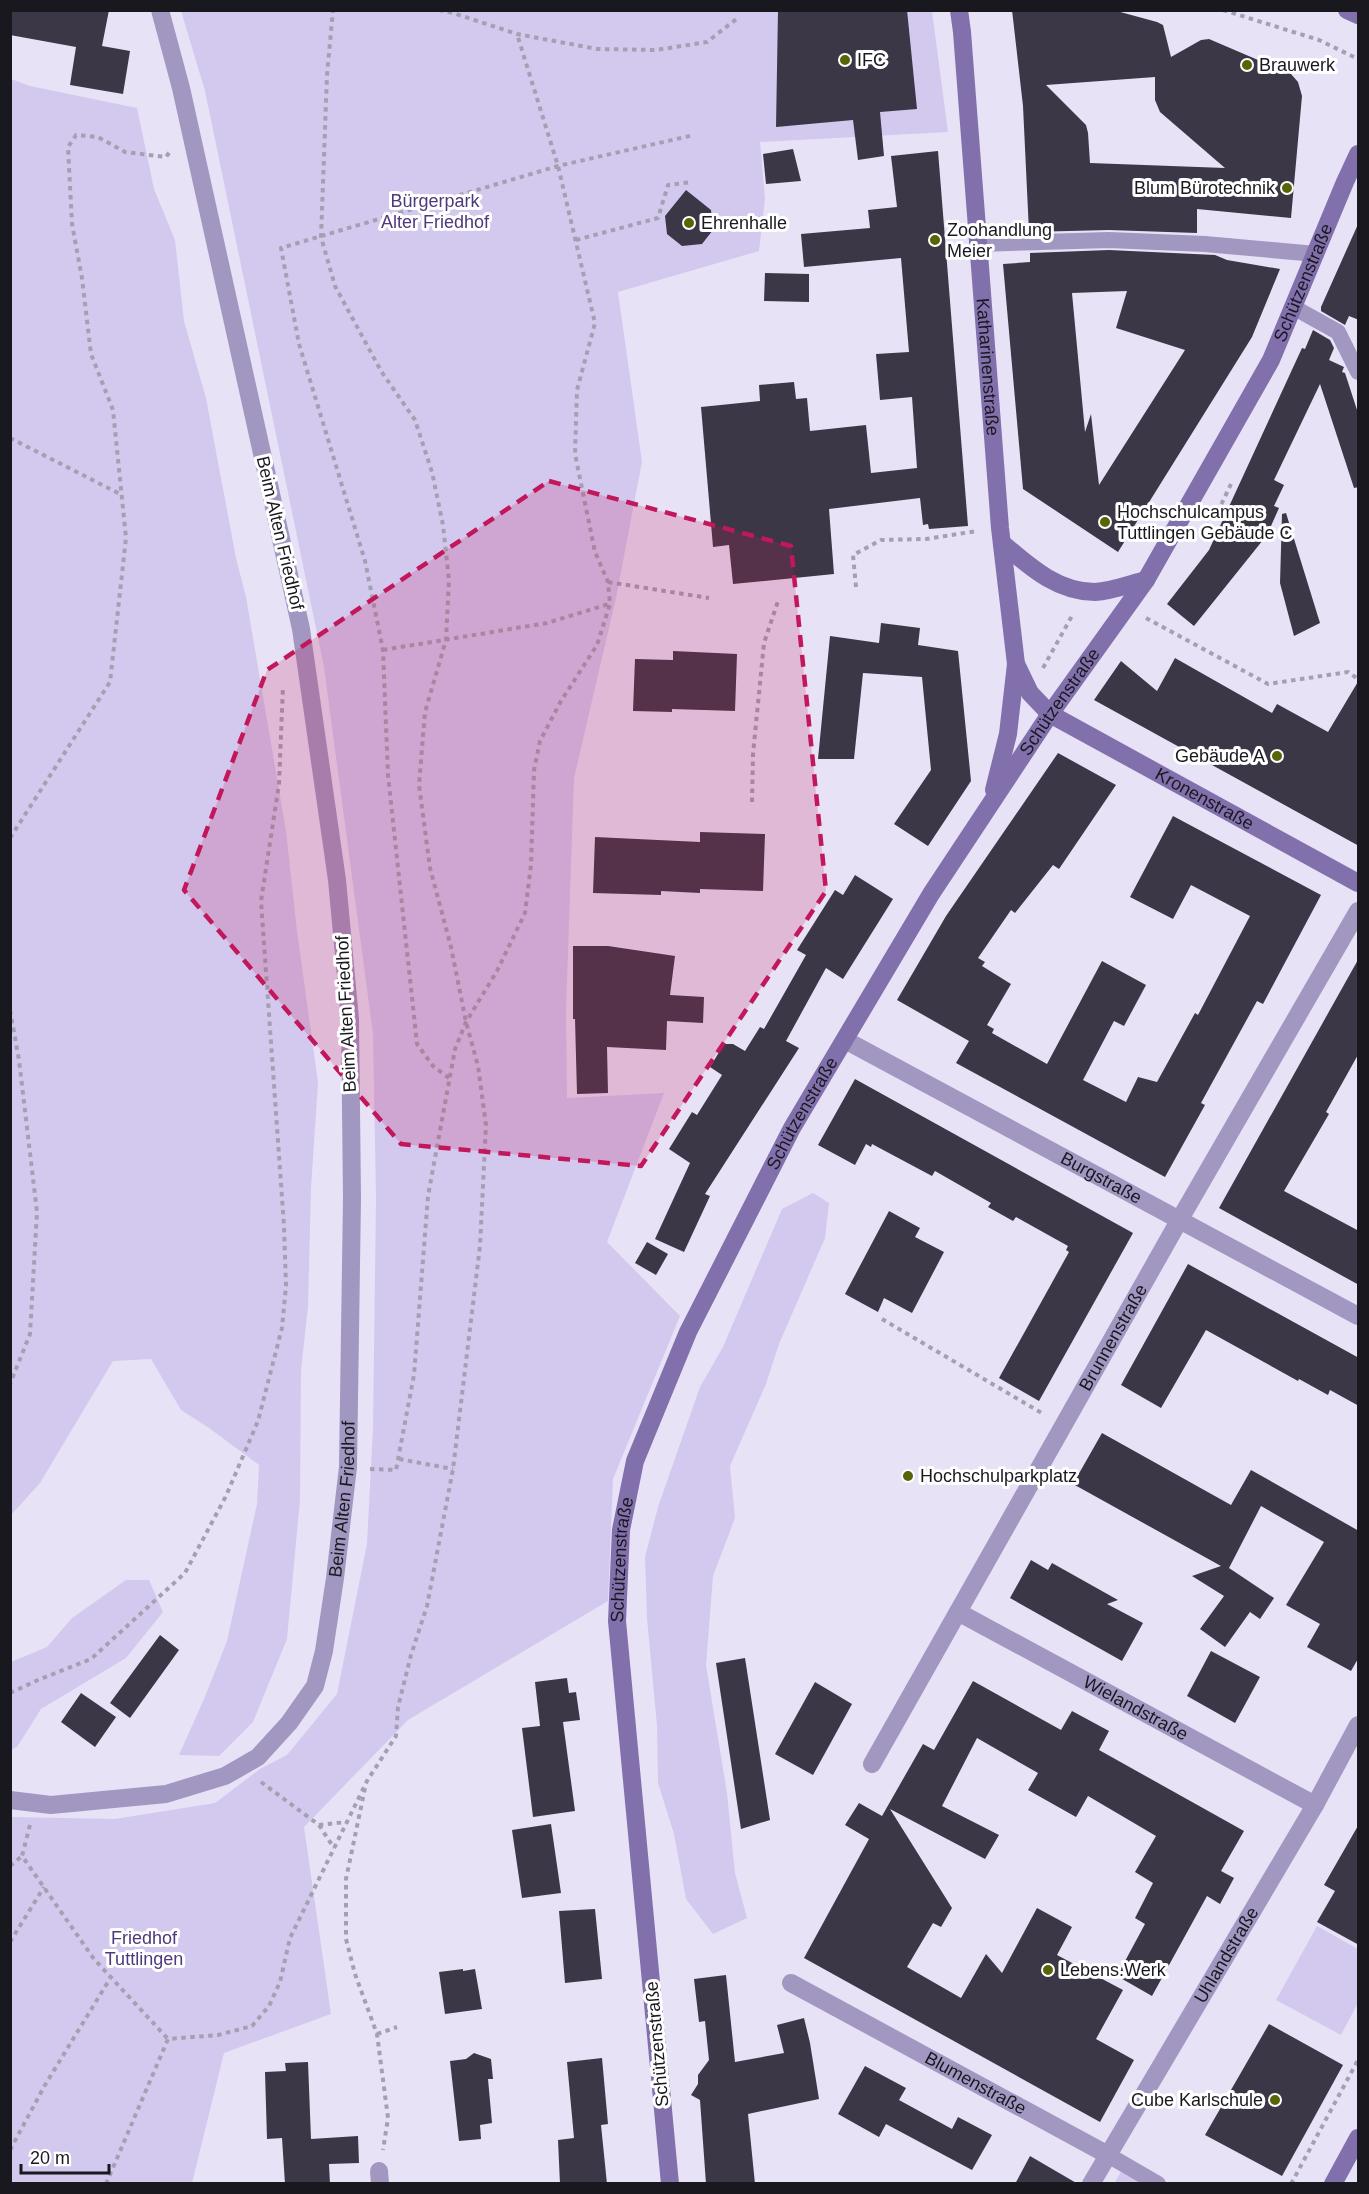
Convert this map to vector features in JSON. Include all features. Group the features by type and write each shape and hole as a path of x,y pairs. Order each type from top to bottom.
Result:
{"street":[{"name":"Beim Alten Friedhof","path":"10,1800 51,1805 166,1794 225,1776 258,1757 289,1723 315,1686 324,1651 335,1578 348,1467 352,1198 350,1019 337,880 302,628 181,88 160,10"},
{"name":"Katharinenstraße","path":"959,10 1001,535 1016,664 1030,693 1050,714"},
{"path":"1347,10 1359,15"},
{"name":"Schützenstraße","path":"670,2184 617,1621 621,1530 635,1461 688,1332 792,1128 931,894 1050,714 1146,580 1271,360 1345,182 1359,154"},
{"path":"1001,535 1036,572 1066,588 1097,592 1146,580"},
{"path":"991,803 1008,734 1016,664"},
{"name":"Kronenstraße","path":"1050,714 1359,883"},
{"name":"Brunnenstraße","path":"872,1764 1180,1219 1359,911"},
{"name":"Burgstraße","path":"845,1040 1359,1316"},
{"name":"Wielandstraße","path":"958,1612 1315,1805"},
{"name":"Uhlandstraße","path":"1091,2184 1315,1805 1359,1725"},
{"name":"Blumenstraße","path":"791,1983 1108,2155"},
{"path":"1333,2184 1359,2138"}],"lane":[{"path":"979,244 1109,240 1205,244 1316,254"},
{"path":"1293,308 1338,333 1359,372"},
{"name":"Blumenstraße","path":"1108,2155 1158,2184"}],"path":[{"path":"168,2039 218,2034 252,2026 269,2006 280,1982 290,1938 367,1781 396,1736 398,1707 411,1655 427,1606 453,1469 480,1246 486,1125 478,1066 466,1022 451,947 429,868 419,785 425,712 446,640 449,580 443,525 432,472 415,420 381,371 334,286 321,237 327,75 333,10"},
{"path":"439,10 517,34 597,49 656,50 707,42 739,17"},
{"path":"1223,10 1319,40 1359,59"},
{"path":"396,1470 414,1375 428,1196 455,1049 466,1022 497,971 525,913 531,865 534,770 540,741 561,701 597,645 610,604 608,582 594,552 574,454 577,390 595,323 558,166 517,34"},
{"path":"10,838 110,682 126,538 113,410 91,354 82,278 72,224 68,147 76,135 98,137 125,152 166,157 174,146"},
{"path":"449,1078 434,1066 417,1044 388,775 383,650 365,561 299,344 280,248 558,166 694,135"},
{"path":"576,240 658,218 668,184 692,182"},
{"path":"10,438 121,494"},
{"path":"856,587 853,555 881,540 1001,535"},
{"path":"608,582 709,598"},
{"path":"1030,693 1057,640 1087,591"},
{"path":"752,802 753,744 764,643 778,601"},
{"path":"383,650 547,623 610,604"},
{"path":"1126,608 1268,684 1348,672 1359,679"},
{"path":"10,1693 91,1659 185,1573 226,1496 258,1421 282,1328 286,1286 285,1226 261,901 279,784 283,685"},
{"path":"10,1010 19,1060 37,1212 30,1334 21,1363 10,1384"},
{"path":"882,1319 1063,1426"},
{"path":"399,1459 453,1469"},
{"path":"242,1767 319,1825 334,1848"},
{"path":"367,1781 346,1880 345,1939 377,2034 388,2118 380,2177"},
{"path":"10,1866 22,1856 35,1804"},
{"path":"319,1825 347,1822"},
{"path":"22,1856 94,1959 168,2039"},
{"path":"10,1942 44,1887"},
{"path":"10,2150 45,2085 111,1977"},
{"path":"377,2034 397,2027"},
{"path":"106,2184 168,2039"},
{"path":"1292,2184 1359,2060"}],"highlighted area":[{"path":"549,481 791,546 826,891 641,1166 401,1144 184,890 267,670"}],"green space":[{"name":"Bürgerpark Alter Friedhof","path":"181,11 932,11 948,132 760,142 765,198 759,251 618,292 642,462 616,598 574,778 566,1011 567,1098 664,1093 607,1242 680,1316 613,1479 608,1601 408,1720 304,1827 331,2014 224,2053 192,2183 11,2184 11,1817 115,1819 215,1803 260,1769 287,1755 337,1694 367,1544 373,1428 376,1198 373,1034 324,667 205,91"},
{"path":"11,79 30,86 137,108 154,189 175,240 184,321 206,398 236,558 246,597 286,831 318,1082 311,1188 308,1306 301,1371 300,1500 287,1639 253,1722 219,1756 179,1755 227,1641 257,1504 259,1465 181,1410 151,1359 113,1361 40,1483 11,1515"},
{"path":"813,1193 829,1203 825,1238 730,1466 735,1518 713,1576 706,1665 727,1793 735,1873 747,1918 713,1934 686,1899 674,1834 658,1783 657,1726 647,1618 645,1557 658,1507 700,1387 723,1347 782,1209"},
{"path":"126,1580 149,1580 163,1612 126,1658 41,1709 17,1747 11,1750 11,1662 47,1647 72,1618"},
{"path":"1317,1926 1358,1949 1358,2003 1341,2035 1276,2000"},
{"path":"1122,2170 1144,2184 1114,2184"}],"building":[{"path":"10,10 109,10 102,46 130,51 123,94 70,85 76,47 10,35"},
{"name":"IFC","path":"778,10 907,10 917,109 880,112 884,156 858,160 853,120 776,127"},
{"path":"1012,10 1113,10 1157,22 1163,25 1171,57 1201,40 1209,39 1291,74 1298,82 1302,96 1291,218 1197,209 1197,233 1109,230 1029,232 1023,106","holes":["1155,77 1155,100 1160,112 1225,168 1090,163 1086,125 1046,85"]},
{"path":"793,149 801,181 766,184 763,154"},
{"path":"938,151 968,526 929,529 928,524 923,525 920,498 829,509 834,574 733,584 729,545 713,547 701,407 760,401 759,385 794,382 796,399 807,398 810,431 866,425 871,473 917,468 912,397 880,400 876,354 909,352 901,258 804,267 801,234 870,228 868,210 897,207 891,156"},
{"name":"Ehrenhalle","path":"686,190 711,210 713,230 702,244 682,246 667,234 665,216"},
{"path":"1359,222 1359,320 1349,316 1345,325 1321,311 1321,307"},
{"path":"1109,250 1215,255 1227,260 1280,269 1252,337 1118,552 1023,489 1003,264 1030,262 1030,253","holes":["1127,291 1116,328 1185,350 1099,485 1091,414 1085,432 1072,293"]},
{"path":"765,273 809,274 809,302 764,301"},
{"path":"1313,330 1330,340 1334,348 1329,360 1344,367 1342,372 1345,373 1359,416 1359,487 1354,488 1320,384 1274,480 1284,485 1274,506 1279,508 1267,535 1194,626 1167,604 1209,550 1302,348 1305,349"},
{"path":"1286,513 1320,623 1294,636 1280,583 1282,514"},
{"path":"881,623 920,628 918,645 958,651 971,781 928,846 894,824 931,770 922,677 863,673 854,759 818,759 830,636 879,643"},
{"path":"673,651 737,654 735,711 672,709 672,712 633,711 635,659 673,660"},
{"name":"Gebäude A","path":"1175,658 1272,713 1277,704 1328,732 1359,680 1359,846 1094,700 1121,661 1157,691"},
{"path":"1058,753 1116,785 1059,869 1053,865 1015,913 1011,910 978,958 985,962 982,966 1011,984 987,1025 994,1029 992,1033 1047,1064 1102,961 1146,985 1124,1026 1114,1021 1083,1080 1126,1102 1138,1077 1157,1082 1195,1013 1198,1015 1250,916 1191,885 1173,919 1130,897 1173,816 1321,895 1263,1004 1257,1001 1201,1103 1205,1105 1165,1177 956,1063 969,1041 897,1000 946,916"},
{"path":"700,832 765,834 763,891 700,889 700,893 661,891 661,895 593,893 595,837 700,842"},
{"path":"855,875 893,899 843,979 826,968 786,1041 799,1048 705,1194 710,1196 684,1252 655,1239 690,1163 669,1149 692,1112 697,1115 722,1075 710,1067 724,1044 733,1044 745,1051 760,1027 764,1029 806,955 797,950 835,890 843,895"},
{"path":"573,946 608,946 675,956 670,995 704,997 703,1023 667,1021 666,1050 607,1047 608,1093 577,1094 575,1019 573,1019"},
{"path":"1359,958 1359,1053 1326,1112 1329,1114 1284,1191 1359,1231 1359,1285 1219,1208"},
{"path":"855,1079 1133,1233 1039,1401 999,1378 1069,1252 1066,1250 1068,1246 1016,1217 1013,1221 988,1207 991,1203 935,1171 932,1176 872,1144 871,1147 866,1144 855,1165 818,1145"},
{"path":"889,1211 920,1228 915,1237 944,1252 912,1313 884,1298 878,1312 845,1294"},
{"path":"647,1242 668,1254 656,1275 635,1263"},
{"path":"1188,1264 1359,1358 1359,1406 1330,1390 1328,1395 1299,1379 1298,1381 1206,1330 1161,1408 1121,1385"},
{"path":"1102,1433 1231,1505 1251,1470 1359,1531 1359,1657 1351,1671 1307,1647 1320,1624 1286,1605 1324,1542 1261,1506 1229,1568 1274,1598 1260,1619 1250,1612 1225,1647 1200,1629 1224,1596 1192,1576 1221,1566 1073,1484"},
{"path":"1031,1560 1048,1570 1052,1563 1118,1600 1107,1604 1143,1623 1122,1661 1010,1598"},
{"path":"160,1635 179,1650 130,1718 110,1703"},
{"path":"1211,1651 1260,1677 1235,1723 1187,1696"},
{"path":"745,1658 770,1820 741,1829 716,1663"},
{"path":"567,1678 569,1693 576,1692 580,1720 563,1722 575,1811 533,1817 522,1728 540,1726 535,1682"},
{"path":"973,1681 1061,1730 1072,1711 1109,1731 1099,1750 1244,1831 1221,1871 1234,1878 1220,1904 1207,1896 1152,1996 1117,1976 1145,1924 1135,1918 1153,1883 1135,1872 1156,1836 1088,1796 1076,1817 1028,1790 1038,1773 977,1738 942,1806 999,1835 985,1859 890,1809 952,1908 941,1927 933,1923 907,1967 961,1998 986,1954 1002,1973 1037,1908 1072,1927 1057,1955 1123,1990 1096,2039 1134,2060 1100,2122 804,1958 869,1839 845,1825 859,1803 882,1816 923,1744 934,1750"},
{"path":"815,1682 852,1704 813,1775 775,1754"},
{"path":"81,1693 116,1717 95,1747 61,1722"},
{"path":"551,1824 561,1893 522,1898 512,1830"},
{"path":"1359,1824 1359,1945 1317,1922 1335,1891 1324,1885"},
{"path":"595,1909 602,1979 565,1983 559,1911"},
{"path":"463,1969 463,1971 475,1969 482,2009 445,2014 439,1972"},
{"path":"726,1975 735,2062 784,2053 777,2025 804,2018 819,2099 748,2114 755,2184 706,2184 700,2100 691,2095 698,2084 698,2075 709,2060 705,2021 699,2022 694,1979"},
{"name":"Cube Karlschule","path":"1269,2024 1343,2065 1282,2176 1205,2135"},
{"path":"474,2053 491,2059 493,2079 488,2079 492,2123 480,2125 481,2139 459,2141 450,2061 466,2059"},
{"path":"602,2058 608,2124 601,2125 607,2184 560,2184 558,2140 574,2138 567,2062"},
{"path":"308,2062 311,2139 358,2136 359,2163 329,2164 330,2184 285,2184 282,2138 267,2139 265,2072 286,2071 285,2063"},
{"path":"865,2066 906,2088 899,2100 952,2129 958,2117 992,2135 972,2170 886,2124 879,2137 838,2114"},
{"path":"1030,2156 1078,2184 1015,2184"}],"place":[{"name":"IFC","path":"845,60"},
{"name":"Brauwerk","path":"1247,65"},
{"name":"Blum Bürotechnik","path":"1287,188"},
{"name":"Ehrenhalle","path":"689,223"},
{"name":"Zoohandlung Meier","path":"935,240"},
{"name":"Hochschulcampus Tuttlingen Gebäude C","path":"1105,522"},
{"name":"Gebäude A","path":"1277,756"},
{"name":"Hochschulparkplatz","path":"908,1476"},
{"name":"Lebens.Werk","path":"1048,1970"},
{"name":"Cube Karlschule","path":"1275,2100"}],"park label":[{"name":"Friedhof Tuttlingen","path":"144,1948"}]}
